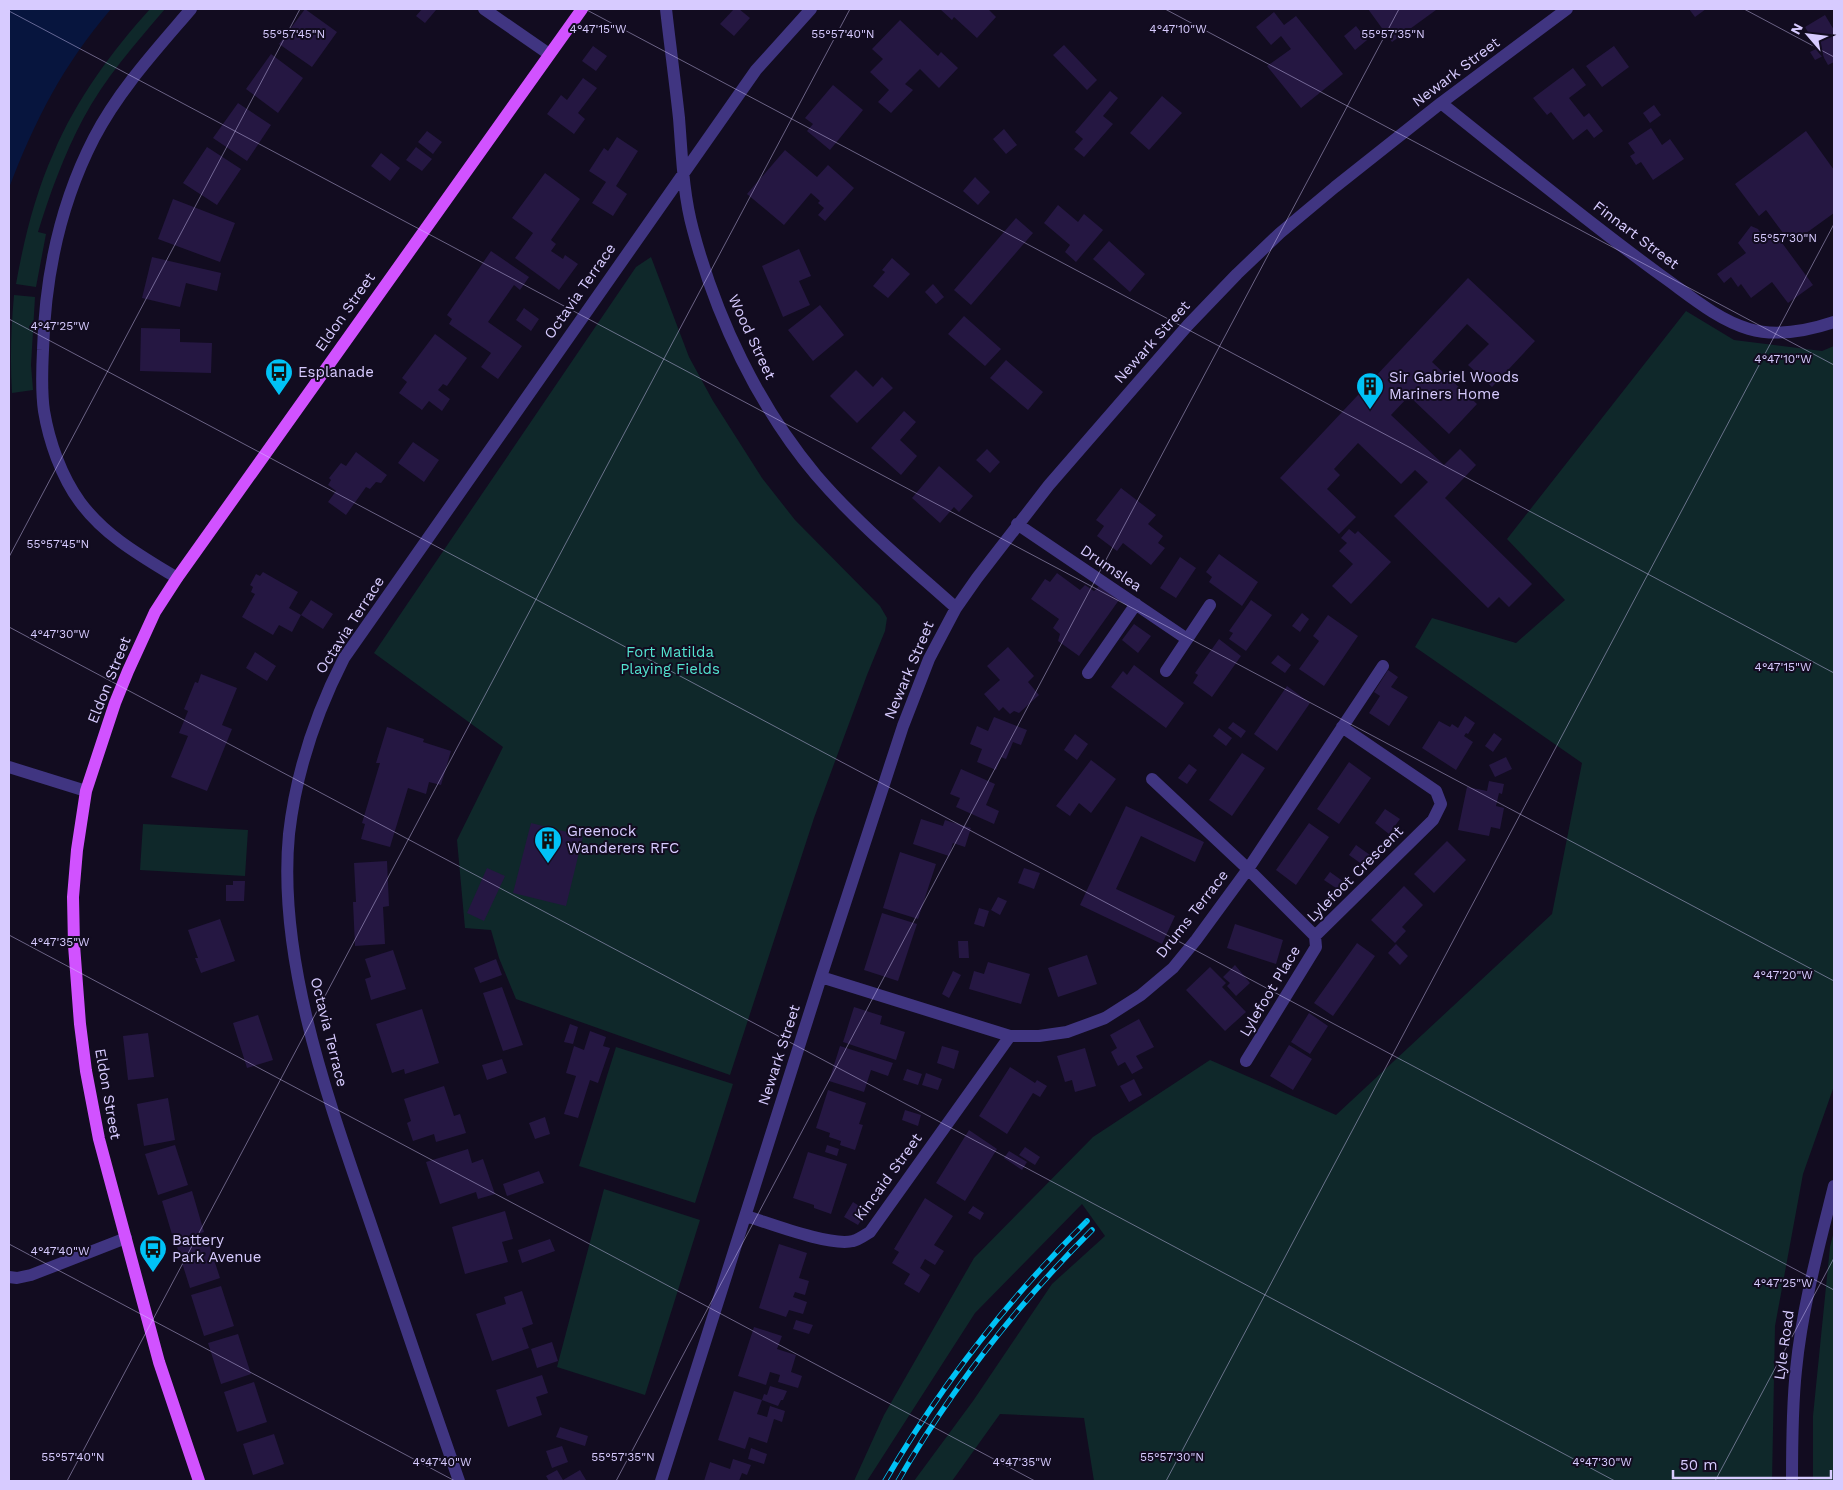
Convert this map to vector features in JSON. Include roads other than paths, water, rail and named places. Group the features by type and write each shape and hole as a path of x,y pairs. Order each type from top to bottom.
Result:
{"main road":[{"name":"Eldon Street","path":"199,1481 159,1362 99,1138 86,1071 76,990 73,897 77,850 86,791 128,670 155,612 177,578 548,54 582,9"}],"street":[{"path":"177,578 127,548 101,526 79,501 65,476 51,443 44,409 42,367 44,326 52,263 59,230 72,186 94,138 127,85 191,9"},
{"path":"484,9 548,54"},
{"name":"Wood Street","path":"666,9 683,172 693,229 722,317 748,372 782,429 816,475 851,512 956,608"},
{"name":"Octavia Terrace","path":"459,1481 335,1120 310,1030 296,960 288,883 289,834 297,782 327,691 344,658 756,70 811,9"},
{"name":"Newark Street","path":"661,1481 903,726 929,659 956,608 1017,524 1106,418 1188,325 1237,274 1280,233 1334,187 1441,103 1567,9"},
{"name":"Finnart Street","path":"1441,103 1640,260 1716,314 1750,329 1767,332 1802,331 1834,322"},
{"name":"Drumslea","path":"1017,524 1187,639"},
{"path":"1088,673 1136,604"},
{"path":"1166,671 1210,605"},
{"name":"Drums Terrace","path":"821,978 1010,1036 1039,1036 1067,1032 1105,1018 1141,995 1173,968 1196,940 1248,868 1383,666"},
{"name":"Lylefoot Crescent","path":"1152,779 1248,868 1315,936 1434,820 1441,804 1436,791 1342,727"},
{"path":"9,767 86,791"},
{"name":"Lylefoot Place","path":"1246,1061 1316,947 1315,936"},
{"name":"Kincaid Street","path":"746,1216 838,1241 852,1241 870,1232 1010,1036"},
{"name":"Lyle Road","path":"1792,1481 1792,1427 1796,1370 1814,1269 1834,1186"},
{"path":"9,1277 16,1278 31,1275 126,1238"}],"water":[{"path":"9,9 111,9 64,72 29,139 9,188"}],"railway":[{"path":"885,1481 929,1411 977,1344 1030,1281 1087,1221"},
{"path":"898,1481 940,1414 987,1349 1038,1288 1092,1230"}],"place":[{"name":"Esplanade","path":"279,396"},
{"name":"Sir Gabriel Woods Mariners Home","path":"1370,410"},
{"name":"Greenock Wanderers RFC","path":"548,864"},
{"name":"Battery Park Avenue","path":"153,1273"}],"park label":[{"name":"Fort Matilda Playing Fields","path":"670,660"}]}
